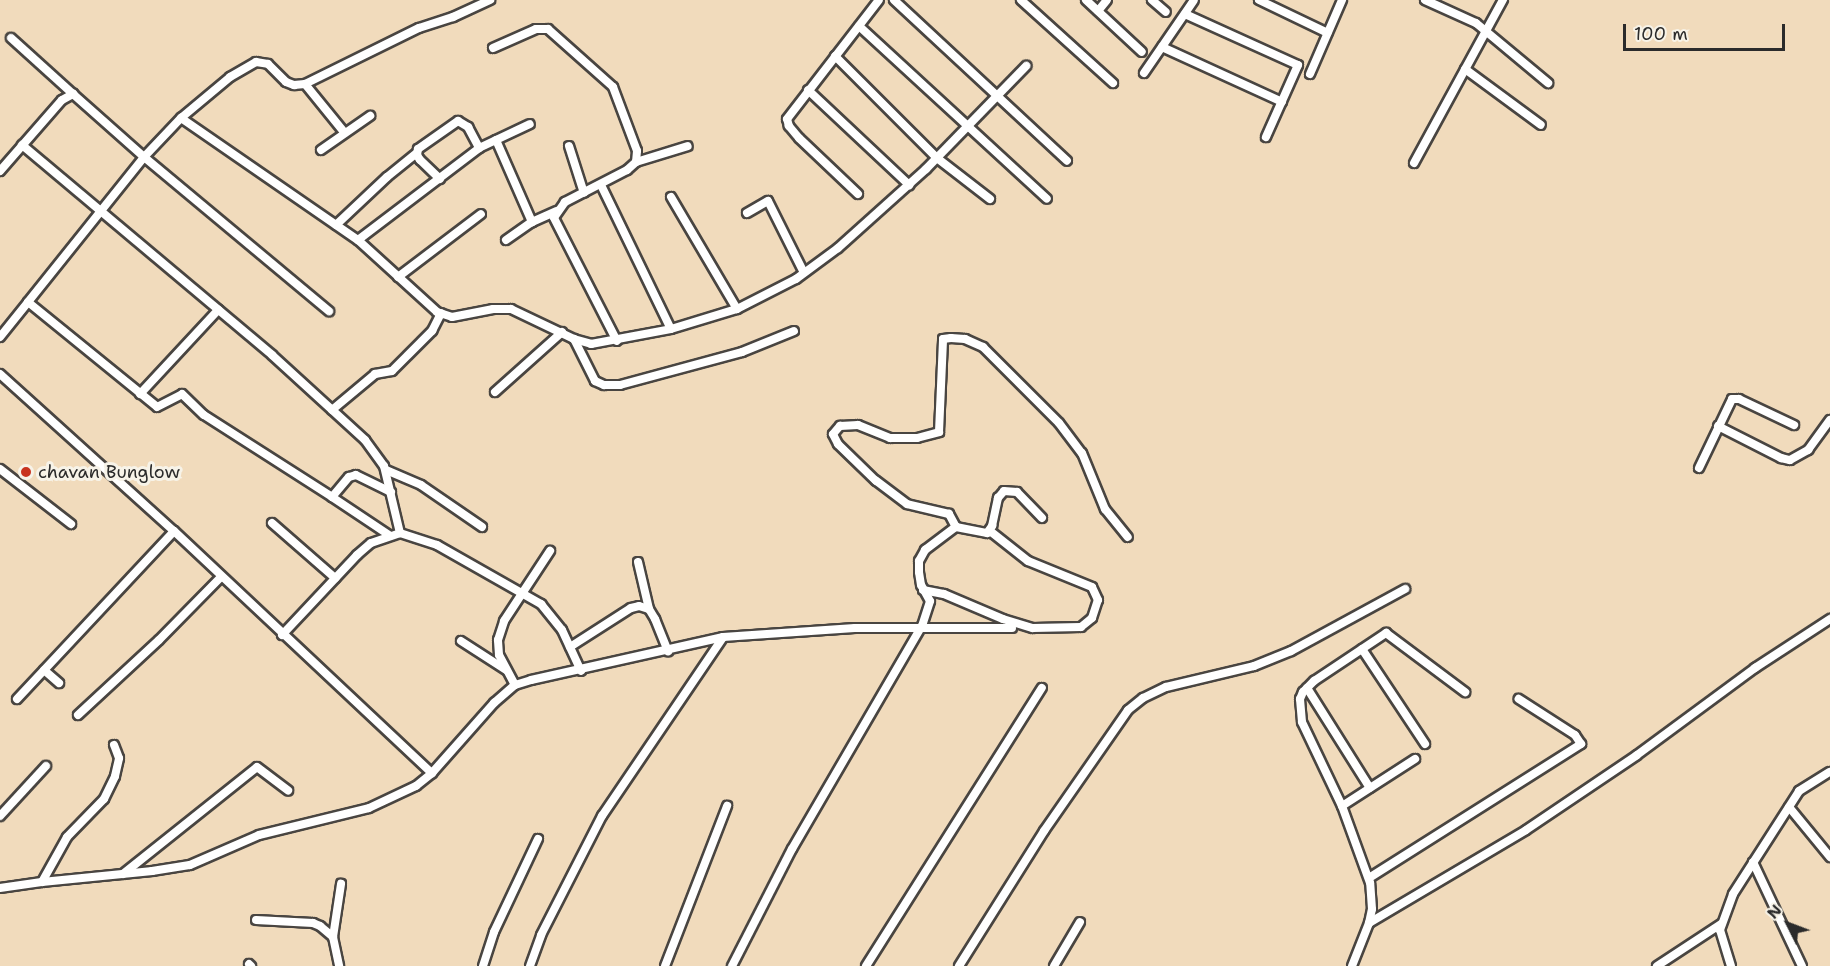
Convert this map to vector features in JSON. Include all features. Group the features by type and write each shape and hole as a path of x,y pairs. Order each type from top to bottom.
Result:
{"street":[{"path":"0,337 144,157 181,118 230,76 256,62 268,64 286,82 294,85 305,84 419,28 453,17 490,0"},
{"path":"858,194 789,126 787,119 879,0"},
{"path":"894,0 1067,161"},
{"path":"1021,0 1113,83"},
{"path":"1086,0 1142,52"},
{"path":"1098,11 1107,0"},
{"path":"1152,0 1166,12"},
{"path":"1144,73 1194,0"},
{"path":"1259,0 1328,33"},
{"path":"1310,74 1342,0"},
{"path":"1425,0 1476,23 1485,33 1548,83"},
{"path":"1414,163 1503,0"},
{"path":"1185,14 1298,65 1266,137"},
{"path":"859,26 1047,199"},
{"path":"492,48 536,29 548,29 558,36 613,87 638,152 636,162"},
{"path":"11,38 144,157 329,311"},
{"path":"1162,47 1282,102"},
{"path":"835,56 937,158 990,199"},
{"path":"181,118 358,240 441,313 452,317 493,309 511,309 574,339 591,344 617,341 671,329 737,309 767,295 804,273 838,248 909,185 1026,66"},
{"path":"1465,69 1541,125"},
{"path":"305,84 344,132"},
{"path":"808,90 909,185"},
{"path":"0,171 62,100 73,94"},
{"path":"321,150 370,116"},
{"path":"336,225 378,184 417,153 418,149 458,121 468,127 478,148"},
{"path":"358,240 478,148 530,124"},
{"path":"496,140 532,222"},
{"path":"22,145 218,310 332,410 376,453 386,470 400,533"},
{"path":"569,146 584,193"},
{"path":"617,341 554,218 564,202 601,185 636,162 688,146"},
{"path":"417,153 420,160 440,179"},
{"path":"601,185 671,329"},
{"path":"671,197 737,309"},
{"path":"747,213 768,201 804,273"},
{"path":"506,240 532,222 557,211"},
{"path":"398,277 481,214"},
{"path":"28,302 157,407 182,393 204,414 389,536"},
{"path":"140,394 218,310"},
{"path":"332,410 375,374 392,371 432,331 441,313"},
{"path":"495,392 562,332"},
{"path":"574,339 595,381 604,385 620,385 742,352 794,332"},
{"path":"957,527 949,514 907,504 876,481 838,444 833,434 840,426 858,425 890,438 917,438 939,432 943,339 951,338 965,339 983,347 1059,423 1082,453 1105,509 1128,537"},
{"path":"0,374 174,531 282,635 432,773"},
{"path":"1700,468 1729,402 1735,399 1794,424"},
{"path":"1718,426 1781,458 1790,460 1808,450 1830,420"},
{"path":"0,469 71,524"},
{"path":"386,470 421,484 482,527"},
{"path":"332,497 349,477 356,475 391,492"},
{"path":"990,531 998,498 1004,491 1017,492 1042,518"},
{"path":"272,523 335,578"},
{"path":"732,966 825,790 922,626 930,601 923,590 919,561 925,550 957,527 990,531 1028,561 1092,587 1098,600 1092,618 1081,627 1033,628 1003,619 944,594 923,590"},
{"path":"17,699 174,531"},
{"path":"282,635 371,543 400,533 437,545 525,593 553,617 581,671"},
{"path":"515,685 499,655 498,640 504,621 525,593 550,551"},
{"path":"638,562 649,609 668,651"},
{"path":"78,715 159,640 221,577"},
{"path":"959,966 1044,831 1128,710 1143,698 1166,687 1254,666 1291,651 1405,589"},
{"path":"570,647 631,608 639,606 649,609"},
{"path":"1370,923 1526,830 1637,755 1755,668 1830,619"},
{"path":"0,888 190,865 259,835 369,808 416,786 432,773 494,702 515,685 723,637 922,626 1012,628"},
{"path":"1352,966 1370,923 1372,909 1369,878 1342,806 1302,722 1300,699 1307,688 1386,633 1465,692"},
{"path":"530,966 541,934 602,816 723,637"},
{"path":"461,641 506,670"},
{"path":"1362,649 1425,744"},
{"path":"45,670 59,683"},
{"path":"866,966 1042,688"},
{"path":"1307,688 1370,789"},
{"path":"1369,878 1581,744 1575,735 1519,699"},
{"path":"42,882 67,837 104,799 115,776 119,758 114,744"},
{"path":"1342,806 1415,759"},
{"path":"0,816 46,766"},
{"path":"123,874 257,768 288,790"},
{"path":"1731,966 1720,930 1733,894 1799,791 1830,772"},
{"path":"665,966 727,806"},
{"path":"1789,807 1828,852"},
{"path":"483,966 494,932 538,839"},
{"path":"1753,862 1802,966"},
{"path":"339,966 333,937 340,884"},
{"path":"256,920 312,923 328,931 333,937"},
{"path":"1054,966 1080,922"},
{"path":"1658,966 1721,924"}],"place":[{"name":"chavan Bunglow","path":"26,472"}]}
